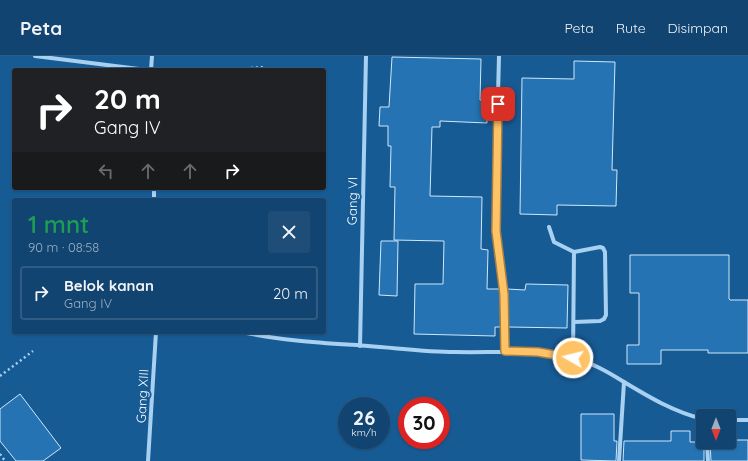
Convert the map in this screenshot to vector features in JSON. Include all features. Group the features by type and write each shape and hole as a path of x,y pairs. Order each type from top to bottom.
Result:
{"street":[{"path":"35,56 131,68"},
{"path":"151,68 152,56"},
{"name":"Gang VI","path":"360,346 366,56"},
{"path":"499,56 496,231 504,294 505,351"},
{"path":"549,227 554,242 574,252 600,246 605,252 606,315 604,319 600,321 574,322"},
{"path":"573,358 574,252"},
{"name":"Gang XIII","path":"148,461 156,334"},
{"path":"250,334 360,346 455,352 538,352 573,358 604,369 663,404 696,417"},
{"path":"619,461 624,382"},
{"path":"736,420 748,420"},
{"path":"707,449 708,461"}],"path":[{"path":"250,68 265,67"},
{"path":"0,376 33,351"},
{"path":"0,454 5,461"}],"building":[{"path":"392,57 481,59 480,100 487,100 487,123 440,121 440,127 432,127 430,196 482,197 481,249 488,250 487,289 500,289 501,327 495,327 495,336 414,334 415,284 443,284 444,241 394,240 395,187 390,187 391,146 388,146 388,126 379,126 380,107 389,107"},
{"path":"574,61 615,62 612,170 617,170 616,206 557,205 557,215 520,214 522,78 574,79"},
{"path":"381,241 398,241 397,296 379,295"},
{"path":"630,255 729,255 729,299 748,300 748,353 708,353 708,350 661,350 661,364 627,364 627,345 639,345 639,293 630,293"},
{"path":"526,284 568,285 567,328 508,327 507,289 525,290"},
{"path":"20,394 61,448 43,461 16,461 0,441 0,409"},
{"path":"581,414 614,414 614,441 617,441 616,461 581,460"},
{"path":"671,431 690,431 690,442 696,442 696,449 704,449 704,461 623,461 624,441 671,441"},
{"path":"736,440 748,440 748,461 711,461 710,449 736,449"}],"route":[{"path":"498,104 495,214 503,280 505,351 538,352 573,358"}]}
